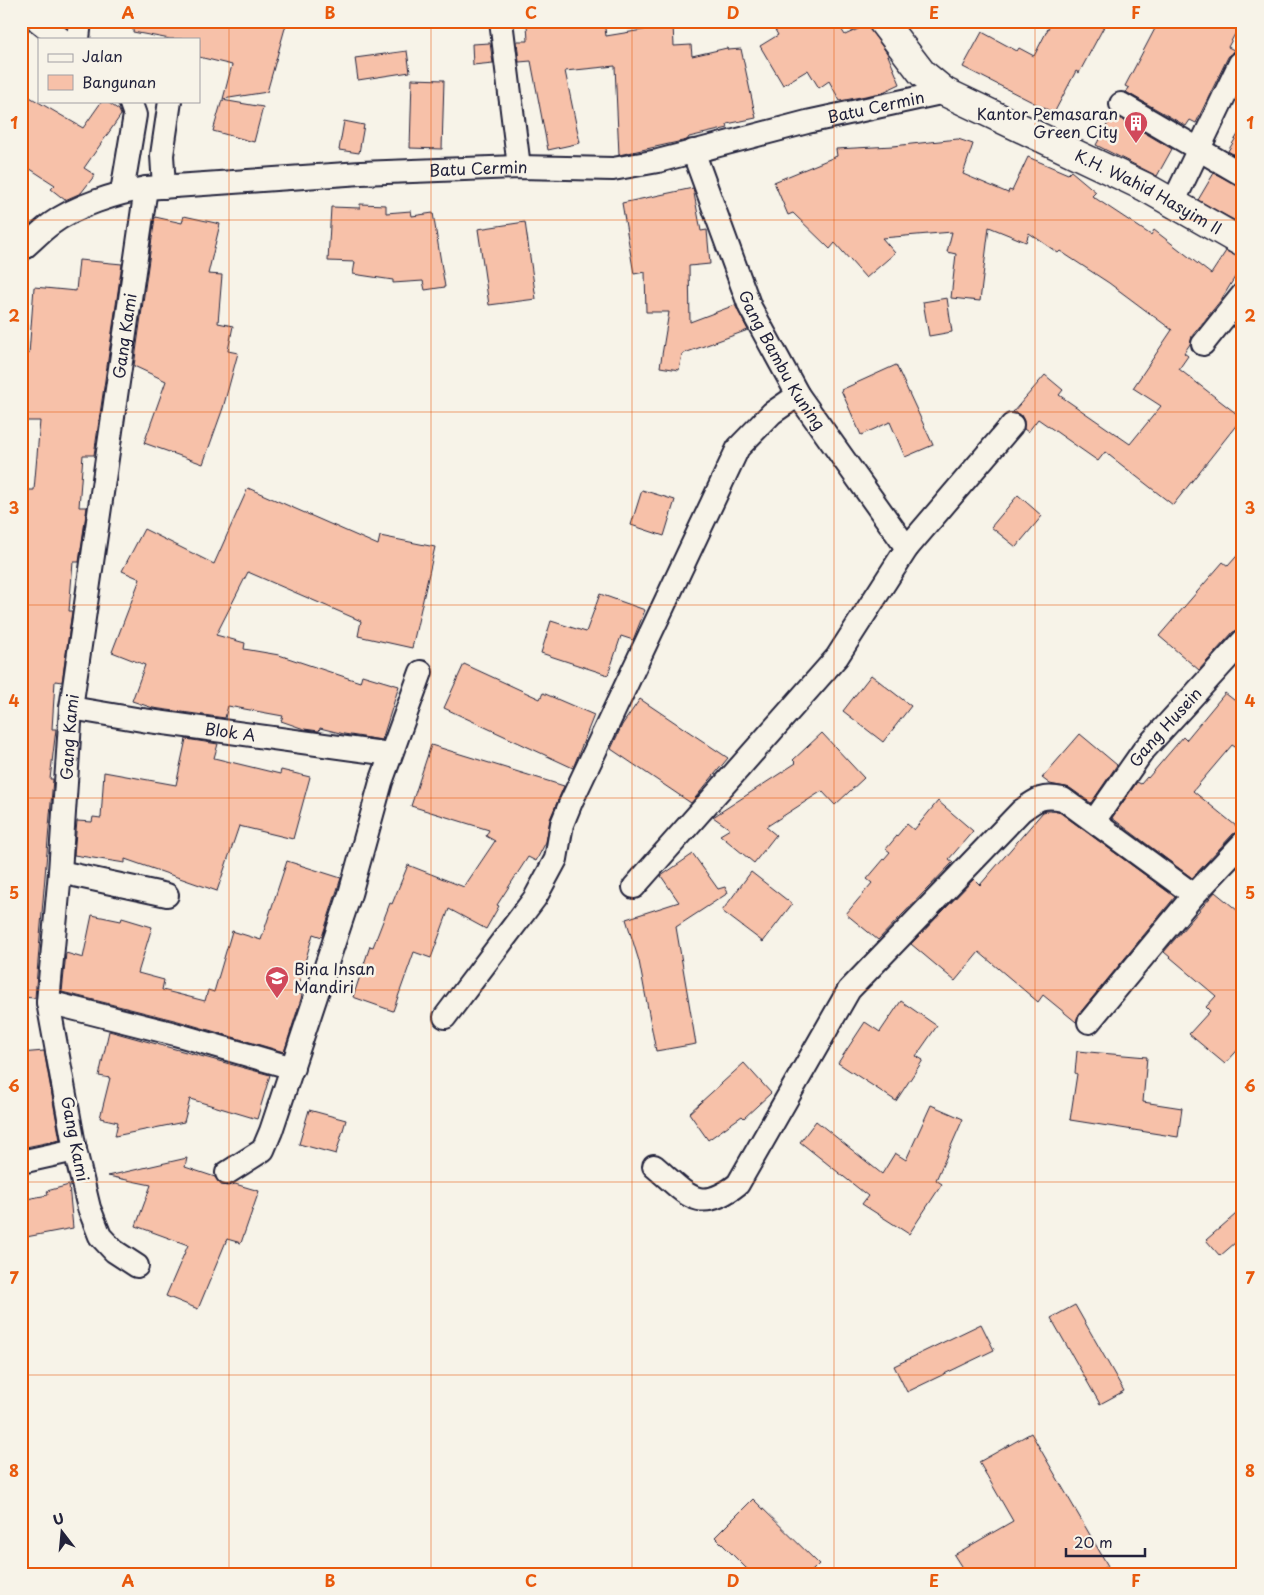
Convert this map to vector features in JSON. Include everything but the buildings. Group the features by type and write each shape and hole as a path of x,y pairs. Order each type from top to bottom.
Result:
{"street":[{"path":"38,21 60,38"},
{"path":"78,38 80,21"},
{"path":"501,21 519,167"},
{"name":"K.H. Wahid Hasyim II","path":"882,21 922,73 945,92 1145,187 1243,243"},
{"path":"1173,203 1240,63"},
{"name":"Batu Cermin","path":"21,250 52,223 122,192 155,187 361,173 519,167 613,168 658,161 851,112 945,92"},
{"path":"122,192 135,115 130,102"},
{"name":"Gang Kami","path":"137,1266 114,1251 100,1236 90,1208 75,1150 48,1002 60,872 70,708 170,102"},
{"path":"1121,104 1243,175"},
{"name":"Gang Bambu Kuning","path":"693,152 740,285 750,307 798,395 907,548"},
{"path":"1203,344 1243,294"},
{"path":"445,1017 535,898 556,859 562,824 571,802 738,448 772,413 798,395"},
{"path":"634,887 837,657 907,548 1012,426"},
{"name":"Gang Husein","path":"1094,821 1144,752 1243,641"},
{"path":"227,1173 263,1150 293,1068 350,894 390,754 421,672"},
{"name":"Blok A","path":"70,708 142,720 390,754"},
{"path":"654,1166 696,1200 713,1200 724,1195 738,1184 849,990 1021,811 1034,801 1047,796 1062,799 1194,896"},
{"path":"1089,1022 1194,896 1243,843"},
{"path":"60,872 167,895"},
{"path":"48,1002 175,1034 293,1068"},
{"path":"21,1162 75,1150"}],"place":[{"name":"Kantor Pemasaran Green City","path":"1136,144"},
{"name":"Bina Insan Mandiri","path":"277,999"}]}
